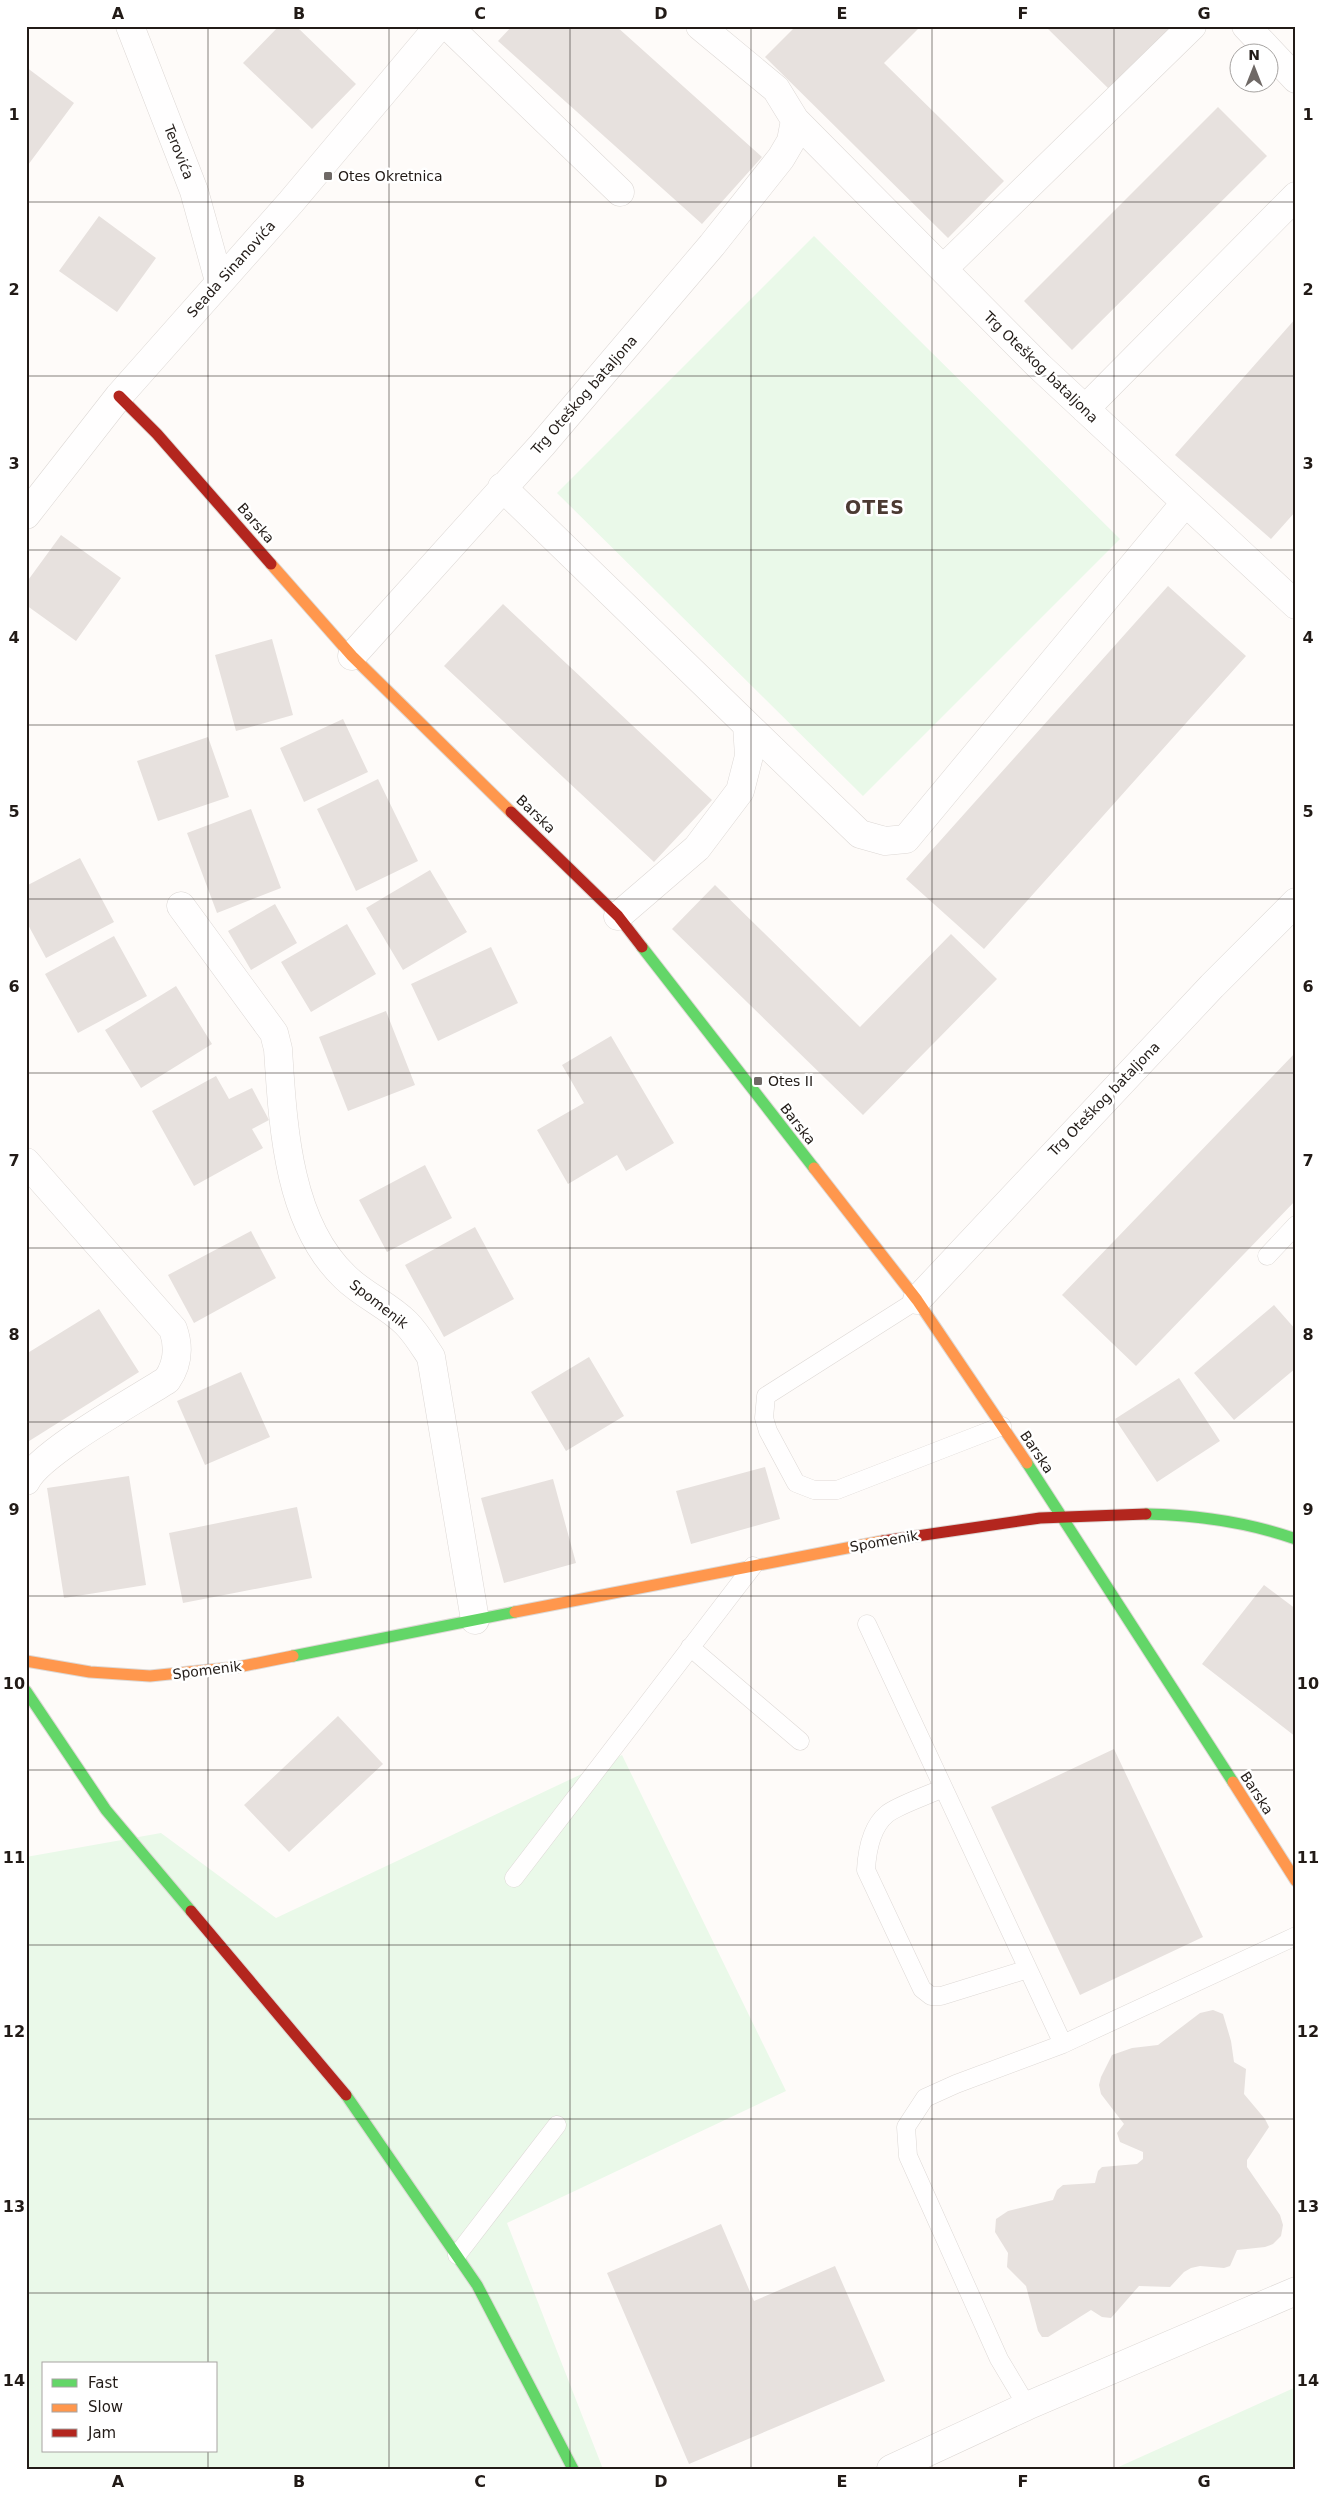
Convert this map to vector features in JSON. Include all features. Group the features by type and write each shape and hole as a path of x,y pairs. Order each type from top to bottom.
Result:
{"street":[{"name":"Terovića","path":"130,26 194,191 219,281"},
{"name":"Seada Sinanovića","path":"26,515 119,396 291,202 439,26"},
{"path":"448,26 620,192"},
{"name":"Trg Oteškog bataljona","path":"700,26 776,89 795,120 943,269 1085,409 1296,605"},
{"path":"943,269 1192,26"},
{"path":"1256,30 1296,79"},
{"name":"Trg Oteškog bataljona","path":"352,656 502,487 542,445 712,245 781,158 791,141 795,120"},
{"path":"1085,409 1296,196"},
{"name":"Barska","path":"119,396 157,434 352,656 618,916 917,1300 1063,1516 1296,1881"},
{"path":"502,487 860,834 885,841 906,839 1184,503"},
{"path":"618,916 697,848 740,791 748,756 747,725"},
{"name":"Trg Oteškog bataljona","path":"917,1300 1212,986 1296,902"},
{"name":"Spomenik","path":"181,906 263,1014 274,1033 278,1048 292,1177 306,1219 319,1246 345,1277 405,1322 431,1357 475,1620"},
{"path":"26,1162 173,1329 177,1347 175,1364 167,1380 53,1453 30,1474 26,1481"},
{"name":"Spomenik","path":"26,1661 90,1672 150,1676 238,1667 753,1566 985,1523 1063,1516 1136,1513 1209,1516 1281,1533 1296,1539"},
{"path":"26,1691 106,1810 352,2102 477,2285 573,2469"},
{"path":"891,2469 1027,2406 1296,2291"}],"lane":[{"path":"1267,1256 1296,1225"},
{"path":"917,1300 766,1396 764,1418 768,1431 796,1483 814,1490 837,1490 1002,1426"},
{"path":"514,1878 753,1566"},
{"path":"867,1624 1063,2044"},
{"path":"690,1647 800,1741"},
{"path":"943,1788 887,1814 875,1832 867,1851 866,1870 922,1989 931,1996 941,1996 1028,1969"},
{"path":"1027,2406 999,2359 908,2156 906,2127 925,2098 956,2084 1063,2044 1296,1936"},
{"path":"457,2255 557,2125"}],"green space":[{"path":"814,236 1120,539 863,796 557,493"},
{"path":"622,1755 786,2091 507,2223 603,2469 26,2469 26,1857 161,1833 276,1918"},
{"path":"1296,2387 1296,2469 1114,2469"}],"building":[{"path":"279,26 296,26 356,84 312,129 243,63"},
{"path":"512,26 616,26 762,157 702,224 498,41"},
{"path":"796,26 921,26 884,63 1004,181 948,238 765,57"},
{"path":"1045,26 1179,26 1113,93"},
{"path":"26,67 74,103 28,165 26,163"},
{"path":"1218,107 1267,156 1072,350 1024,301"},
{"path":"99,216 156,258 117,312 59,271"},
{"path":"1296,318 1296,511 1271,539 1175,455"},
{"path":"61,535 121,578 76,641 26,605 26,583"},
{"path":"1168,586 1246,656 984,949 906,879"},
{"path":"503,604 712,800 654,862 444,666"},
{"path":"272,639 293,715 236,731 215,655"},
{"path":"343,719 368,772 304,802 280,748"},
{"path":"208,737 229,797 158,821 137,761"},
{"path":"378,779 418,861 356,891 317,809"},
{"path":"251,809 281,888 217,913 187,833"},
{"path":"80,858 114,922 46,958 26,921 26,886"},
{"path":"430,870 467,932 403,970 366,908"},
{"path":"715,885 860,1027 951,934 997,979 863,1115 672,929"},
{"path":"275,904 297,943 251,970 228,931"},
{"path":"347,924 376,974 311,1012 281,962"},
{"path":"114,936 147,996 78,1033 45,974"},
{"path":"491,947 518,1003 438,1041 411,984"},
{"path":"176,986 212,1044 141,1088 105,1030"},
{"path":"386,1011 415,1085 348,1111 319,1037"},
{"path":"611,1036 674,1143 626,1171 617,1155 568,1184 537,1130 584,1103 562,1065"},
{"path":"1296,1052 1296,1200 1136,1366 1062,1295"},
{"path":"216,1076 229,1099 252,1088 269,1120 252,1129 263,1148 194,1186 152,1111"},
{"path":"425,1165 452,1218 387,1252 359,1200"},
{"path":"475,1227 514,1299 444,1337 405,1265"},
{"path":"251,1231 276,1278 194,1323 168,1275"},
{"path":"1274,1305 1296,1330 1296,1368 1234,1420 1194,1373"},
{"path":"99,1309 139,1372 26,1443 26,1354"},
{"path":"589,1357 624,1416 566,1451 531,1392"},
{"path":"241,1372 270,1437 205,1465 177,1401"},
{"path":"1179,1378 1220,1441 1157,1482 1115,1419"},
{"path":"765,1467 780,1519 691,1544 676,1491"},
{"path":"129,1476 146,1585 64,1598 47,1488"},
{"path":"553,1479 576,1563 504,1583 481,1498"},
{"path":"297,1507 312,1578 183,1603 169,1533"},
{"path":"1264,1585 1296,1609 1296,1737 1202,1664"},
{"path":"338,1716 383,1764 289,1852 244,1805"},
{"path":"1114,1749 1203,1937 1080,1995 991,1807"},
{"path":"1213,2010 1223,2014 1231,2041 1234,2062 1246,2069 1244,2094 1265,2119 1269,2127 1247,2160 1247,2167 1280,2215 1283,2225 1281,2236 1273,2244 1265,2247 1237,2250 1230,2266 1224,2268 1200,2266 1191,2268 1184,2272 1170,2287 1139,2286 1111,2318 1102,2317 1091,2310 1048,2337 1042,2337 1038,2331 1026,2286 1007,2267 1008,2253 995,2232 996,2219 1008,2211 1053,2200 1057,2190 1063,2185 1095,2183 1098,2171 1102,2167 1137,2164 1143,2159 1143,2152 1120,2142 1117,2133 1124,2124 1101,2094 1099,2085 1101,2077 1112,2055 1132,2048 1158,2045 1200,2013"},
{"path":"721,2224 754,2301 835,2266 885,2381 689,2464 607,2273"}],"traffic: fast":[{"path":"642,947 814,1168"},
{"path":"1027,1463 1233,1782"},
{"path":"1146,1514 1222,1520 1296,1539"},
{"path":"293,1656 515,1612"},
{"path":"26,1691 106,1810 191,1911"},
{"path":"346,2095 477,2285 573,2469"}],"traffic: slow":[{"path":"271,564 352,656 511,812"},
{"path":"814,1168 917,1300 1027,1463"},
{"path":"515,1612 883,1541"},
{"path":"26,1661 90,1672 150,1676 238,1667 293,1656"},
{"path":"1233,1782 1296,1881"}],"traffic: jam":[{"path":"119,396 157,434 271,564"},
{"path":"511,812 618,916 642,947"},
{"path":"883,1541 1040,1518 1146,1514"},
{"path":"191,1911 346,2095"}],"place":[{"name":"Otes Okretnica","path":"328,176"},
{"name":"Otes II","path":"758,1081"}],"district":[{"name":"OTES","path":"875,507"}]}
